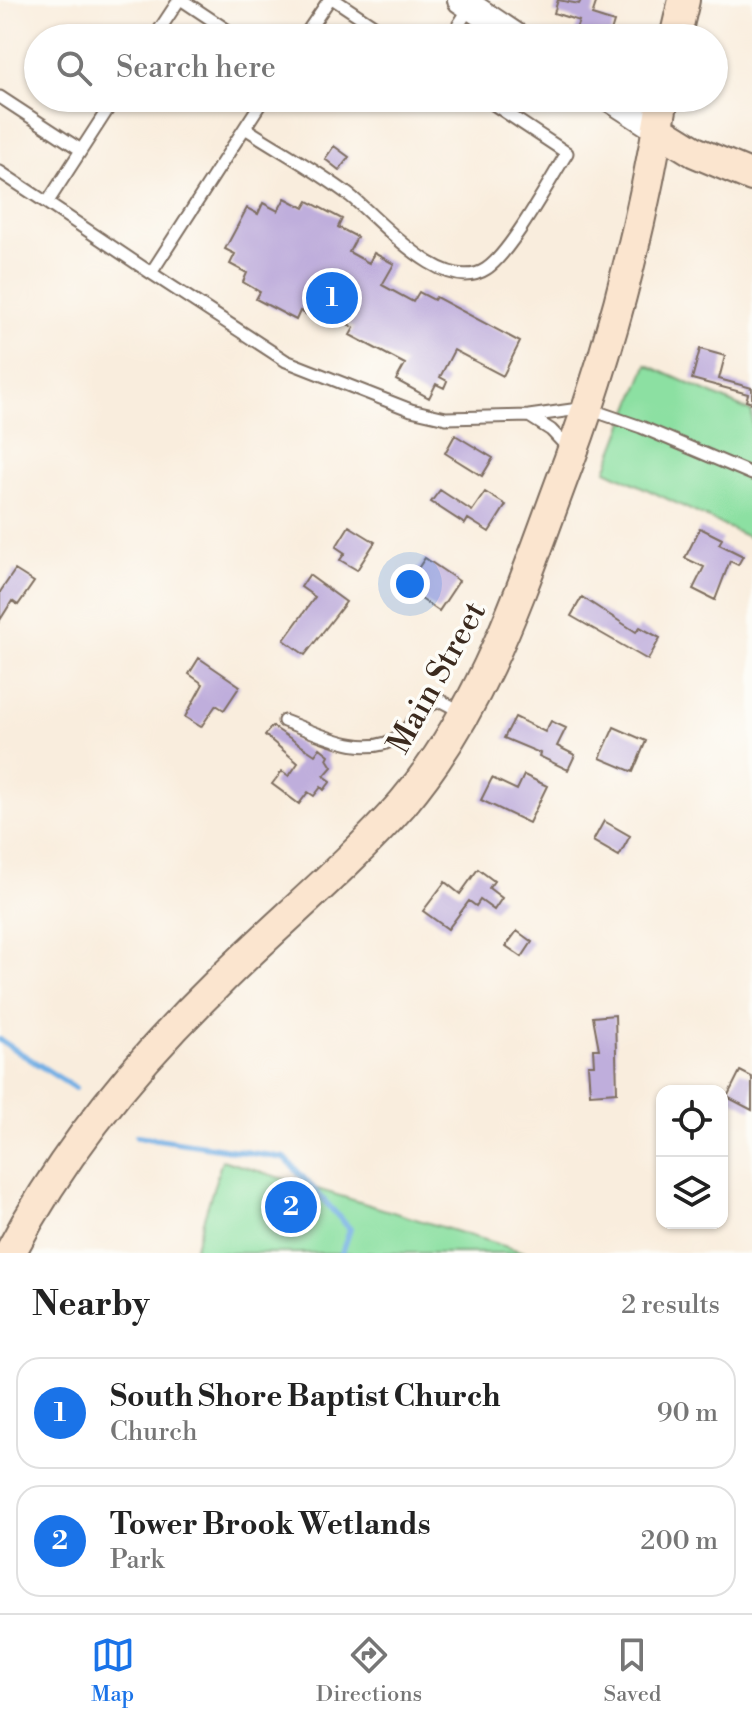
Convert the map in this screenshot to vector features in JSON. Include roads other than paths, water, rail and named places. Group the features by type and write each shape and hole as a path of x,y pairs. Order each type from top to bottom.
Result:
{"main road":[{"path":"678,24 684,0"},
{"name":"Main Street","path":"10,1253 67,1158 122,1087 218,983 383,825 435,762 464,713 516,606 572,452 617,309 645,199 661,112"},
{"path":"658,129 695,152 752,176"}],"street":[{"path":"466,3 497,24"},
{"path":"632,112 658,129"}],"lane":[{"path":"164,24 181,0 218,24"},
{"path":"313,24 329,0"},
{"path":"335,0 371,24"},
{"path":"456,24 466,3"},
{"path":"0,97 81,150"},
{"path":"47,203 106,112"},
{"path":"151,273 255,112"},
{"path":"245,128 348,195 390,235 447,271 463,276 477,274 498,259 567,153 505,112"},
{"path":"0,172 286,361 411,410 446,418 529,416 586,408 641,427 752,474"},
{"path":"529,416 551,430 572,452"},
{"path":"284,721 350,744 380,745 399,736 424,706 441,701 464,713"}],"waterway":[{"path":"0,1040 75,1088"},
{"path":"137,1136 285,1158 350,1229 342,1253"}],"place":[{"name":"South Shore Baptist Church","path":"332,298"},
{"name":"Tower Brook Wetlands","path":"291,1207"}]}
